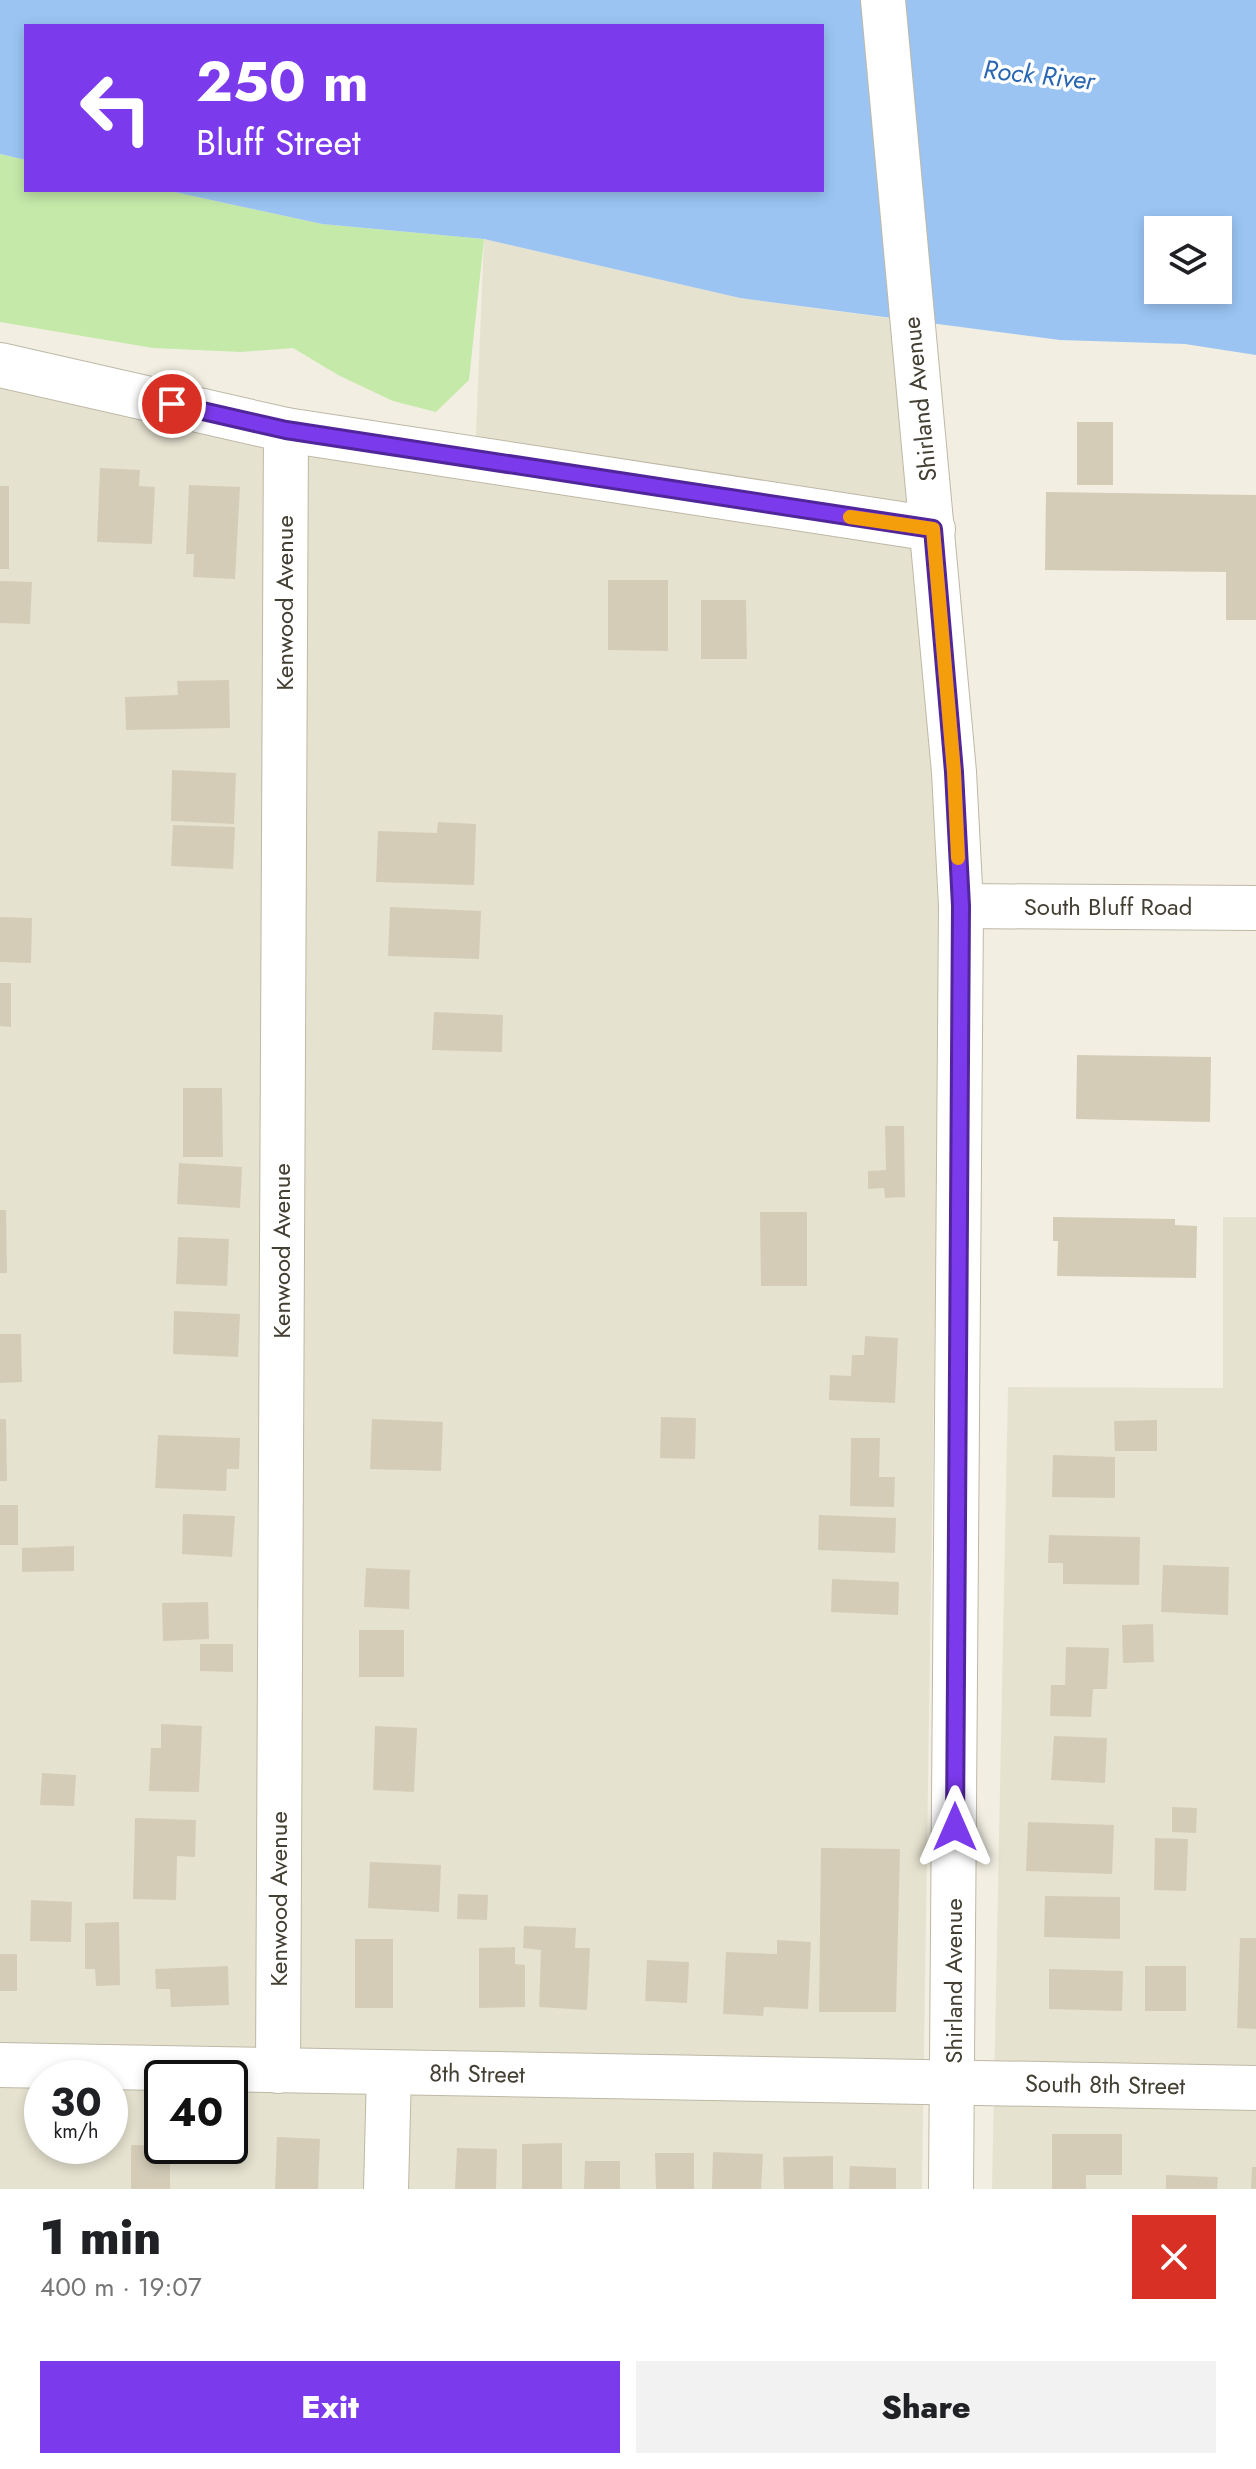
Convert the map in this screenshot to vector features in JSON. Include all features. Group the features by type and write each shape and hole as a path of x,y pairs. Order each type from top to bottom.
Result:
{"street":[{"name":"Shirland Avenue","path":"883,0 954,772 961,906 951,2189"},
{"path":"0,365 286,430 933,529"},
{"name":"Kenwood Avenue","path":"278,2071 286,430"},
{"name":"South Bluff Road","path":"961,906 1256,908"},
{"name":"8th Street","path":"0,2065 953,2081"},
{"path":"386,2189 389,2073"},
{"name":"South 8th Street","path":"953,2081 1256,2088"}],"shaded area":[{"path":"484,239 740,298 902,320 927,596 941,912 922,2189 0,2189 0,386 474,482"},
{"path":"1223,1217 1256,1217 1256,2189 992,2189 1008,1387 1223,1388"}],"green space":[{"path":"0,154 24,160 24,192 174,192 322,224 484,239 469,380 436,412 393,401 338,375 293,348 241,352 153,348 0,322"}],"water":[{"name":"Rock River","path":"0,0 1256,0 1256,355 1185,344 1060,340 740,298 484,239 322,224 174,192 824,192 824,24 24,24 24,160 0,154"}],"building":[{"path":"1077,422 1113,422 1113,485 1077,485"},
{"path":"100,468 140,470 139,486 155,487 152,544 97,542"},
{"path":"189,485 240,487 235,579 193,577 194,554 186,554"},
{"path":"0,486 9,486 9,569 0,569"},
{"path":"1046,492 1256,495 1256,620 1226,620 1226,572 1045,570"},
{"path":"608,580 668,580 668,651 608,650"},
{"path":"0,581 32,582 30,624 0,623"},
{"path":"701,600 746,600 747,659 701,659"},
{"path":"229,680 230,728 126,730 125,697 178,695 177,681"},
{"path":"172,770 236,773 234,824 171,821"},
{"path":"438,822 476,824 474,885 376,882 378,831 437,833"},
{"path":"173,825 235,827 233,869 171,866"},
{"path":"390,907 481,911 479,959 388,956"},
{"path":"0,917 32,918 31,963 0,962"},
{"path":"0,983 11,983 11,1027 0,1026"},
{"path":"434,1012 503,1015 502,1052 432,1050"},
{"path":"1077,1055 1211,1057 1210,1122 1076,1119"},
{"path":"183,1088 222,1088 223,1157 183,1157"},
{"path":"885,1126 904,1126 905,1197 885,1198 884,1188 868,1189 868,1171 886,1170"},
{"path":"179,1163 242,1167 240,1208 177,1204"},
{"path":"0,1210 6,1210 7,1273 0,1273"},
{"path":"760,1212 807,1212 807,1286 761,1286"},
{"path":"1053,1217 1175,1219 1175,1225 1197,1226 1196,1278 1057,1276 1058,1241 1053,1241"},
{"path":"178,1237 229,1239 227,1286 176,1284"},
{"path":"174,1311 240,1314 238,1357 173,1354"},
{"path":"0,1334 21,1334 22,1382 0,1383"},
{"path":"865,1336 898,1338 895,1403 829,1400 830,1375 851,1376 852,1355 864,1355"},
{"path":"661,1417 696,1418 695,1459 660,1458"},
{"path":"0,1419 6,1419 7,1481 0,1481"},
{"path":"372,1419 443,1422 441,1471 370,1469"},
{"path":"1157,1420 1157,1451 1115,1451 1114,1421"},
{"path":"158,1435 240,1438 239,1469 227,1469 226,1491 155,1488"},
{"path":"851,1438 880,1438 879,1477 895,1477 894,1507 850,1506"},
{"path":"1053,1455 1115,1457 1115,1498 1052,1497"},
{"path":"0,1505 18,1505 18,1545 0,1545"},
{"path":"183,1514 235,1516 232,1557 182,1554"},
{"path":"819,1515 896,1518 895,1553 818,1550"},
{"path":"1049,1535 1140,1537 1139,1585 1063,1584 1063,1563 1048,1563"},
{"path":"74,1546 74,1571 22,1572 22,1548"},
{"path":"1163,1565 1229,1567 1228,1615 1161,1612"},
{"path":"366,1568 410,1570 409,1609 364,1607"},
{"path":"832,1579 899,1582 898,1615 831,1612"},
{"path":"208,1602 209,1639 163,1641 162,1603"},
{"path":"1153,1624 1154,1662 1123,1663 1122,1625"},
{"path":"359,1630 404,1630 404,1677 359,1677"},
{"path":"200,1644 233,1644 233,1672 200,1671"},
{"path":"1066,1647 1109,1648 1107,1689 1093,1689 1091,1717 1050,1716 1051,1685 1065,1685"},
{"path":"161,1724 202,1726 199,1792 149,1791 151,1748 161,1748"},
{"path":"375,1726 417,1728 414,1792 373,1790"},
{"path":"1054,1736 1107,1738 1105,1783 1051,1780"},
{"path":"42,1773 76,1775 74,1806 40,1805"},
{"path":"1172,1807 1197,1808 1196,1833 1172,1832"},
{"path":"135,1818 196,1820 195,1857 177,1856 176,1900 133,1899"},
{"path":"1028,1822 1114,1825 1112,1874 1026,1871"},
{"path":"1155,1838 1188,1839 1186,1891 1154,1890"},
{"path":"821,1848 900,1849 896,2012 819,2012"},
{"path":"370,1862 441,1865 439,1912 368,1908"},
{"path":"458,1894 488,1895 487,1920 457,1919"},
{"path":"1045,1896 1120,1897 1120,1939 1044,1937"},
{"path":"31,1900 72,1902 71,1942 30,1941"},
{"path":"119,1922 120,1985 96,1986 95,1969 85,1969 85,1923"},
{"path":"524,1926 576,1928 575,1948 590,1948 587,2010 539,2007 541,1950 523,1948"},
{"path":"1240,1938 1256,1938 1256,2029 1237,2028"},
{"path":"355,1939 393,1939 393,2008 355,2008"},
{"path":"777,1940 811,1942 808,2009 764,2007 763,2016 723,2014 726,1952 777,1954"},
{"path":"515,1947 515,1964 525,1965 525,2007 479,2008 479,1948"},
{"path":"0,1954 17,1954 17,1991 0,1991"},
{"path":"647,1960 689,1962 687,2003 645,2001"},
{"path":"228,1966 229,2005 171,2007 170,1989 156,1989 155,1969"},
{"path":"1145,1966 1186,1966 1186,2011 1145,2011"},
{"path":"1049,1969 1123,1971 1122,2011 1049,2009"},
{"path":"1052,2134 1122,2134 1122,2175 1086,2175 1086,2189 1052,2189"},
{"path":"277,2137 320,2139 318,2189 275,2189"},
{"path":"562,2143 562,2189 522,2189 522,2144"},
{"path":"131,2145 144,2145 144,2164 170,2164 170,2189 131,2189"},
{"path":"457,2148 497,2149 496,2189 455,2189"},
{"path":"713,2152 763,2154 761,2189 712,2189"},
{"path":"655,2153 694,2153 694,2189 656,2189"},
{"path":"833,2156 833,2189 784,2189 783,2157"},
{"path":"585,2161 620,2161 620,2189 584,2189"},
{"path":"850,2166 896,2168 896,2189 849,2189"},
{"path":"1252,2167 1256,2167 1256,2189 1251,2189"},
{"path":"1166,2175 1218,2177 1217,2189 1166,2189"}],"slow traffic":[{"path":"850,517 933,529 954,772 958,858"}],"route":[{"path":"172,404 286,430 933,529 954,772 961,906 955,1827"}]}
